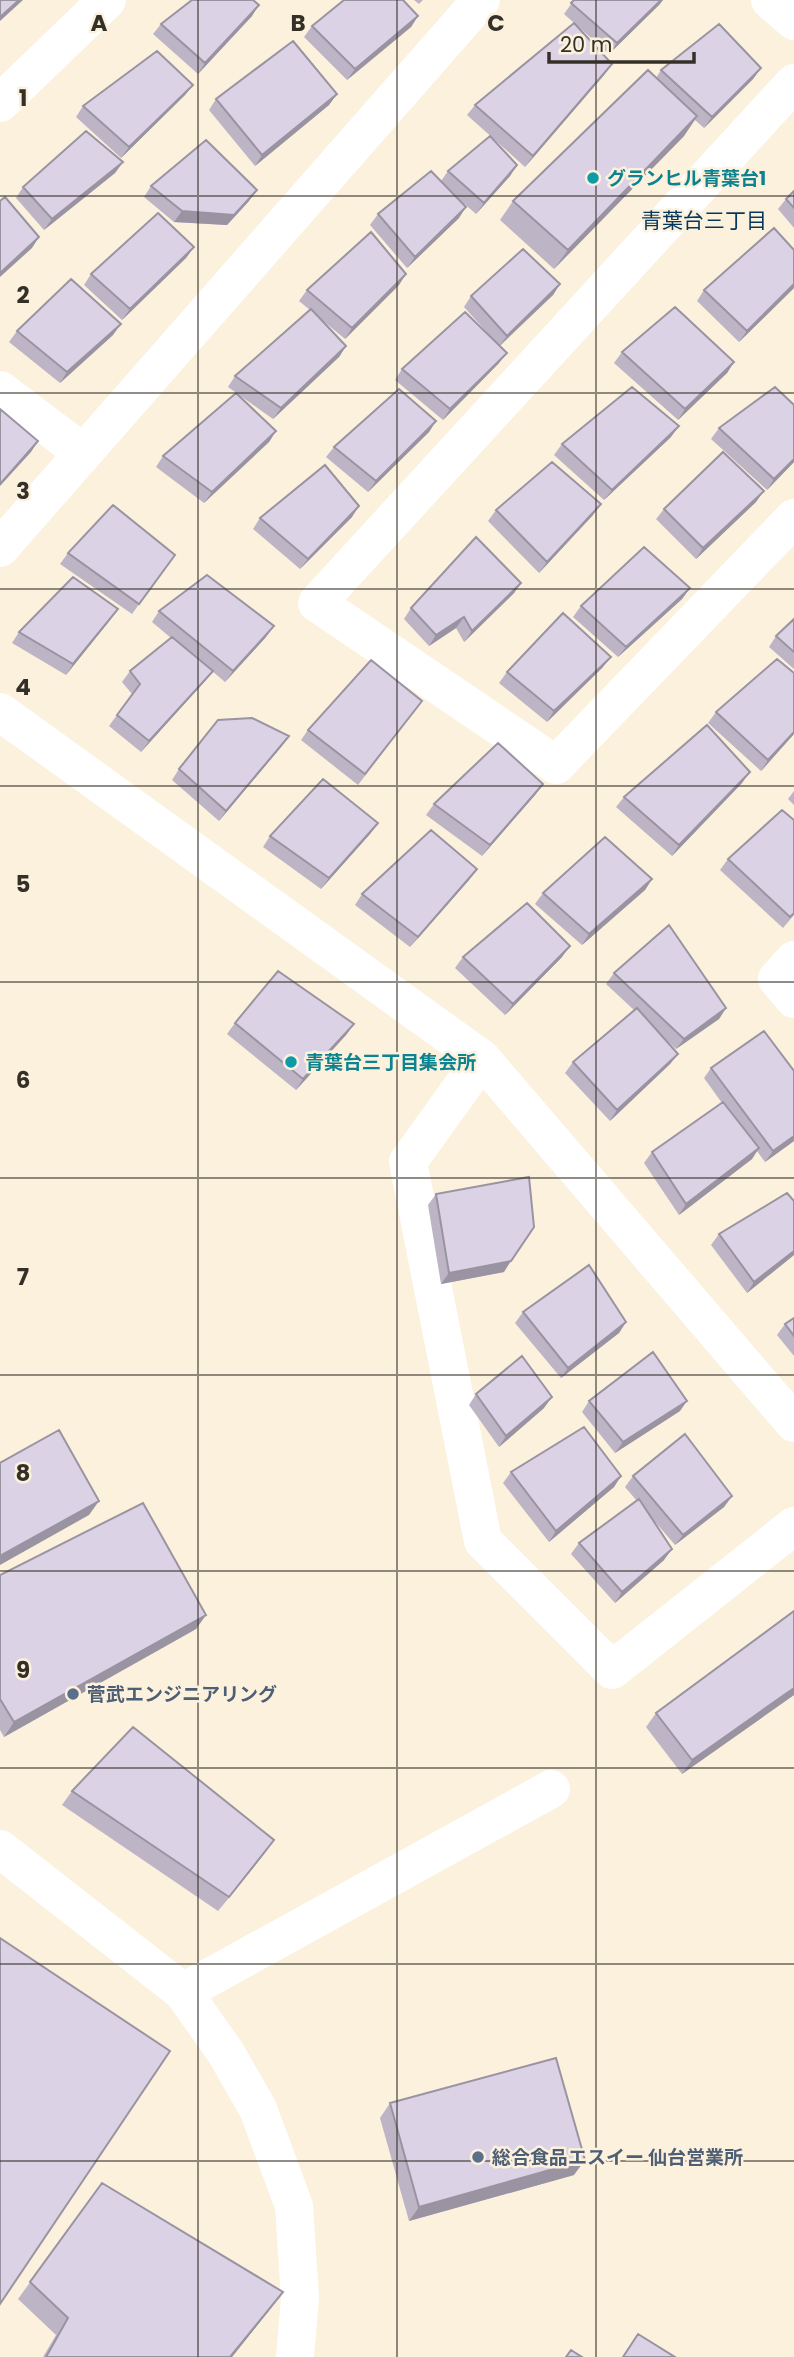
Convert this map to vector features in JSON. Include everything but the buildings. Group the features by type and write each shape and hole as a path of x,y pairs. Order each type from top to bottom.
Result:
{"street":[{"path":"0,103 107,0"},
{"path":"0,548 481,0"},
{"path":"770,0 794,22"},
{"path":"794,83 317,603 556,765 794,518"},
{"path":"0,390 83,453"},
{"path":"0,712 482,1059 794,1423"},
{"path":"794,960 777,979 794,999"},
{"path":"482,1059 408,1162 484,1541 612,1670 794,1525"},
{"path":"183,1992 551,1789"},
{"path":"0,1849 183,1992 226,2053 258,2109 294,2206 300,2298 295,2357"}],"place":[{"name":"グランヒル青葉台1","path":"593,178"},
{"name":"青葉台三丁目集会所","path":"291,1062"},
{"name":"菅武エンジニアリング","path":"73,1694"},
{"name":"総合食品エスイー 仙台営業所","path":"478,2157"}],"district":[{"name":"青葉台三丁目","path":"704,220"}]}
